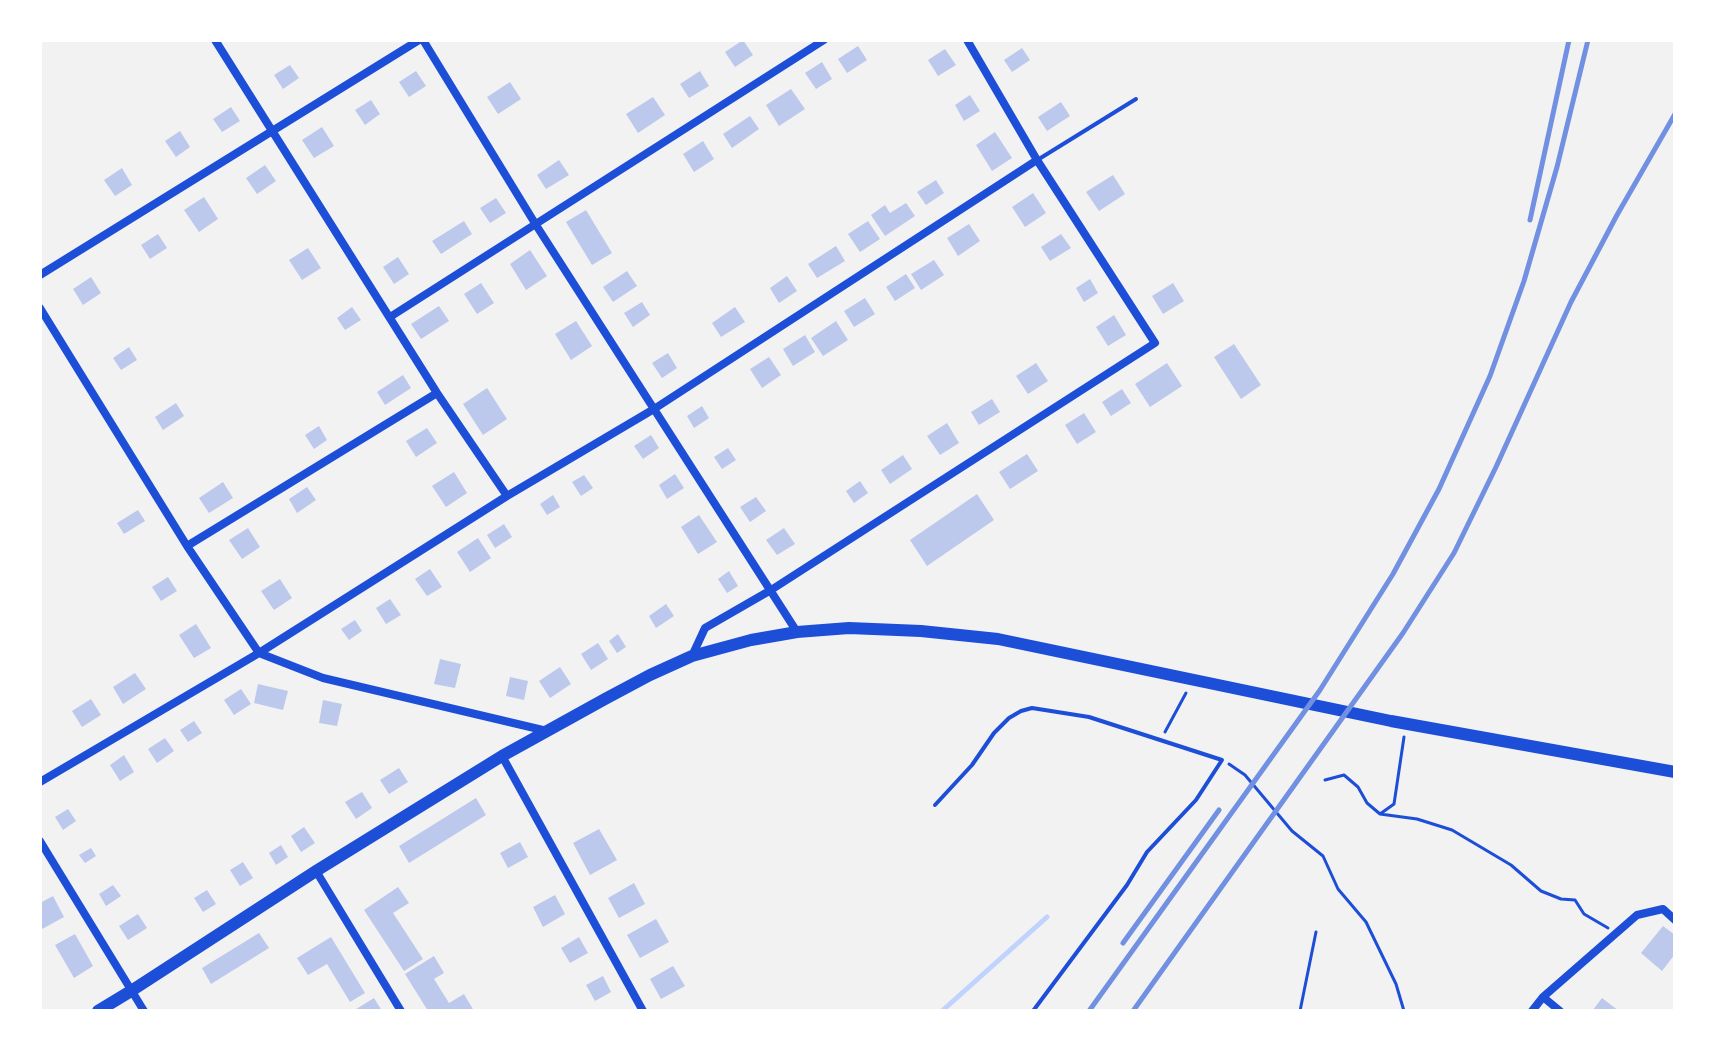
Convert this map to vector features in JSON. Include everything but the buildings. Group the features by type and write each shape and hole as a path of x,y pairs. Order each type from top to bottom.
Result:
{"main road":[{"path":"98,1011 502,756 650,675 692,656 751,640 797,632 878,629 998,639 1391,721 1675,772"}],"street":[{"path":"215,40 437,393 507,496"},
{"path":"40,275 421,40 797,632"},
{"path":"390,317 824,40"},
{"path":"692,656 705,628 771,590 1155,343 1037,160 967,40"},
{"path":"40,782 259,653 507,496 654,409 1037,160"},
{"path":"40,308 187,546 259,653 323,678 547,731"},
{"path":"187,546 437,393"},
{"path":"502,756 643,1011"},
{"path":"40,841 144,1011"},
{"path":"316,871 401,1011"},
{"path":"1532,1011 1543,997 1637,915 1663,909 1675,920"},
{"path":"1543,997 1560,1011"}],"lane":[{"path":"1037,160 1136,99"},
{"path":"935,805 972,765 994,733 1009,718 1032,708 1089,717 1222,760 1196,800 1147,852 1127,885 1033,1011"}],"path":[{"path":"1162,739 1187,689"},
{"path":"1380,814 1394,804 1405,732"},
{"path":"1222,760 1245,775 1292,831 1323,856 1338,889 1366,922 1396,984 1404,1011"},
{"path":"1325,780 1344,775 1380,814 1417,819 1452,830 1511,865 1541,891 1561,899 1575,900 1584,914 1617,932"},
{"path":"1300,1011 1316,932"}],"waterway":[{"path":"942,1011 1047,917"}],"railway":[{"path":"1530,220 1569,40"},
{"path":"1089,1011 1320,690 1393,574 1439,489 1490,376 1524,281 1557,167 1588,40"},
{"path":"1133,1011 1403,633 1454,553 1571,302 1675,114"},
{"path":"1123,943 1219,810"}]}
